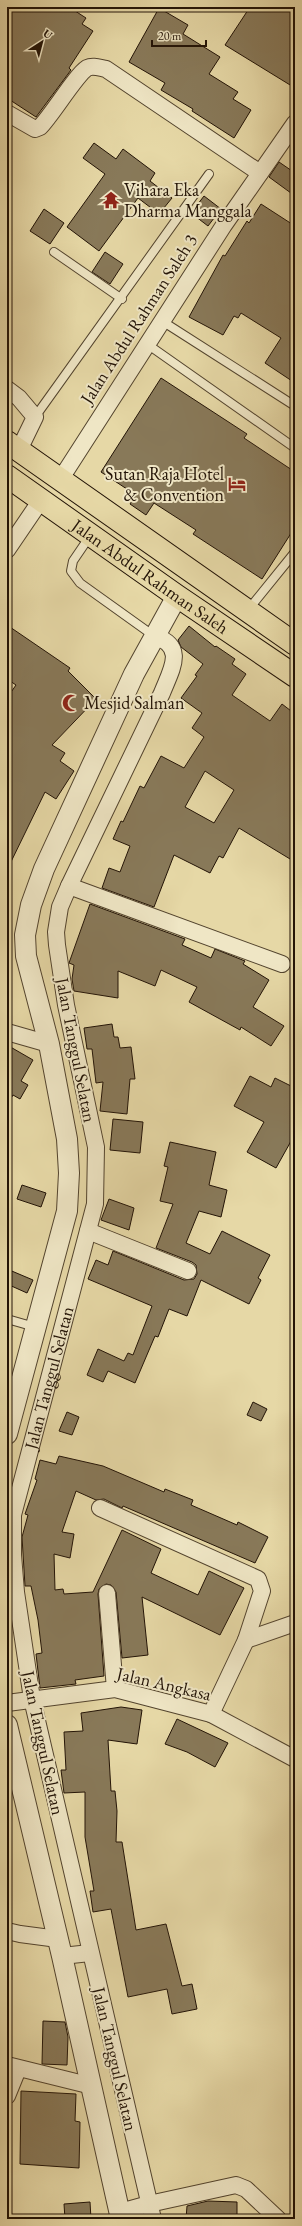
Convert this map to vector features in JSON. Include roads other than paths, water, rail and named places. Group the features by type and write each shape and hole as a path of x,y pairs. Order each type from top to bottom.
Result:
{"highway":[{"name":"Jalan Abdul Rahman Saleh","path":"13,446 295,644"},
{"name":"Jalan Abdul Rahman Saleh","path":"7,476 177,596 295,676"}],"street":[{"path":"7,113 35,128 40,128 87,68 95,66 106,69 260,173"},
{"name":"Jalan Abdul Rahman Saleh 3","path":"60,480 162,321 295,123"},
{"path":"7,389 19,398 36,417 13,446"},
{"path":"7,550 40,500"},
{"name":"Jalan Tanggul Selatan","path":"7,1434 67,1211 69,1173 67,1139 49,1044 26,956 25,936 31,905 44,869 118,708 154,636 177,596"},
{"name":"Jalan Tanggul Selatan","path":"151,2211 90,1953 20,1701 16,1592 13,1555 13,1486 95,1204 96,1147 66,1005 56,932 60,907 68,886 162,693 174,664 174,652 166,640 154,636"},
{"path":"68,886 282,964"},
{"path":"7,1032 49,1044"},
{"path":"88,1231 188,1271"},
{"path":"100,1508 258,1580 262,1591 246,1640 211,1714"},
{"path":"107,1593 115,1689"},
{"path":"246,1640 295,1623"},
{"name":"Jalan Angkasa","path":"20,1701 115,1689 211,1714 295,1759"},
{"name":"Jalan Tanggul Selatan","path":"7,1724 92,2086 120,2216"},
{"path":"7,1930 60,1948 90,1953"},
{"path":"7,2096 13,2067 92,2086"},
{"path":"120,2216 151,2211 236,2185 246,2189 278,2219"}],"lane":[{"path":"36,417 122,299 209,174"},
{"path":"54,252 122,299"},
{"path":"162,321 295,406"},
{"path":"147,344 295,448"},
{"path":"91,535 73,561 71,572 80,583 154,636"},
{"path":"247,611 295,552"},
{"path":"7,1319 36,1328"}],"place":[{"name":"Vihara Eka Dharma Manggala","path":"111,200"},
{"name":"Sutan Raja Hotel & Convention","path":"237,484"},
{"name":"Mesjid Salman","path":"71,703"}]}
